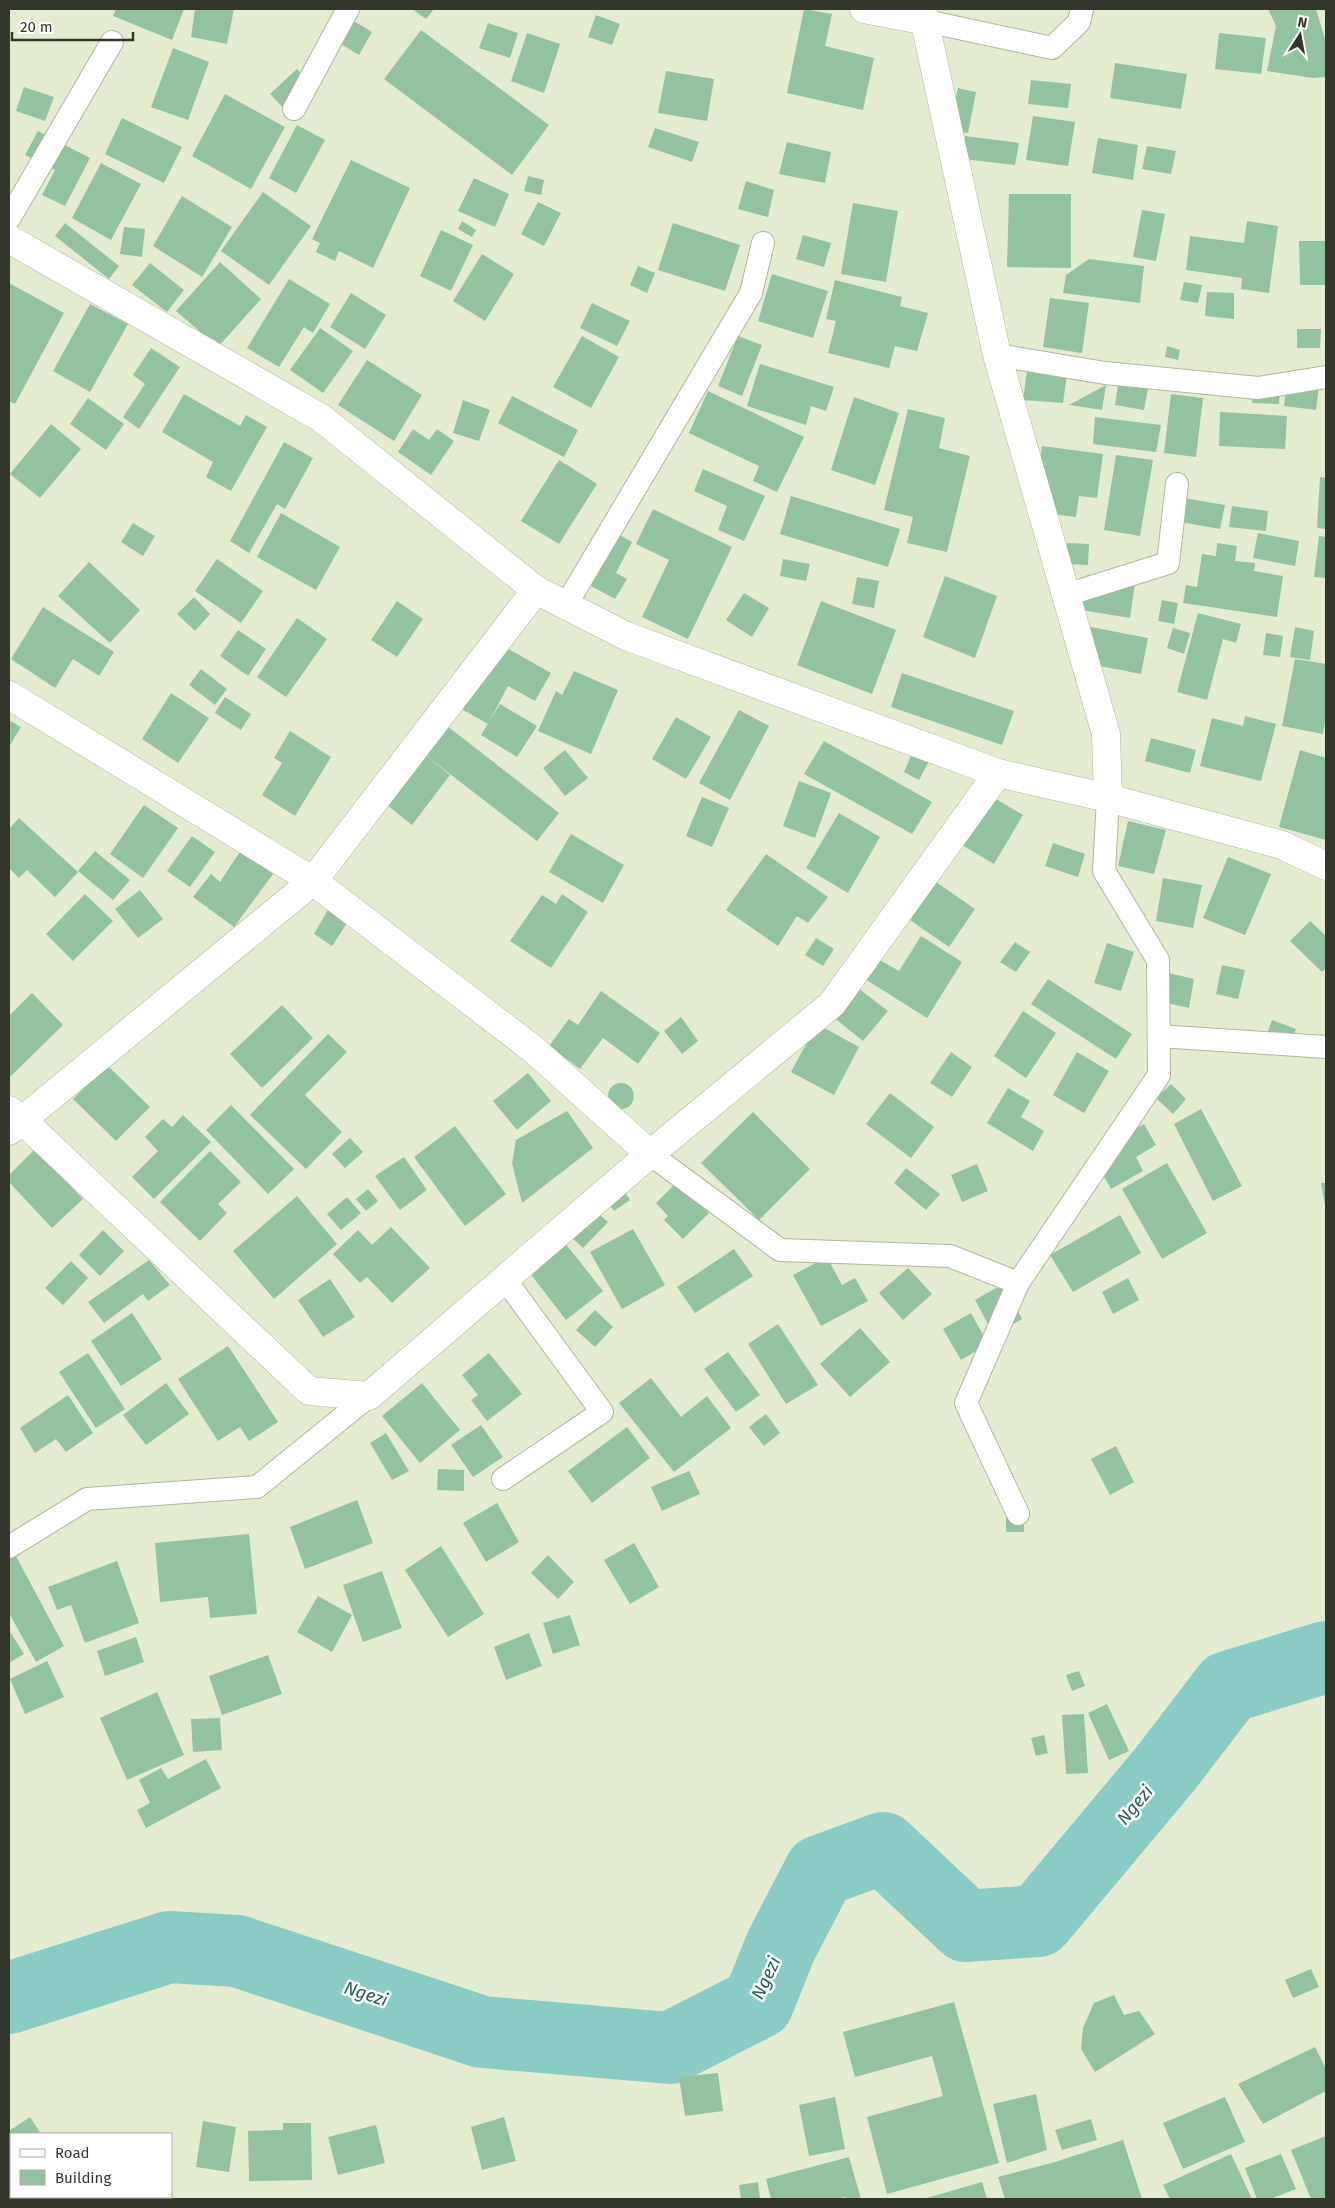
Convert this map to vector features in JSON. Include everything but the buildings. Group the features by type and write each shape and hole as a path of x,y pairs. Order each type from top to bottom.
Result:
{"street":[{"path":"864,9 924,15 997,355 1106,734 1108,798"},
{"path":"9,240 321,418 536,590 626,636 998,773 1108,798 1282,845 1326,866"},
{"path":"536,590 313,881 13,1120 309,1391 369,1396 650,1154 832,1004 998,773"},
{"path":"9,695 313,881 533,1049 650,1154"}],"lane":[{"path":"294,109 348,9"},
{"path":"924,15 1052,48 1079,22 1082,9"},
{"path":"9,219 112,42"},
{"path":"566,605 751,292 763,243"},
{"path":"997,355 1105,373 1258,388 1326,377"},
{"path":"1066,595 1168,563 1177,484"},
{"path":"1018,1514 966,1403 1018,1283 1159,1075 1158,960 1104,871 1108,798"},
{"path":"1159,1036 1326,1047"},
{"path":"650,1154 780,1250 950,1256 1018,1283"},
{"path":"503,1479 602,1412 504,1278"},
{"path":"9,1547 86,1499 257,1487 369,1396"}],"waterway":[{"name":"Ngezi","path":"9,1998 169,1947 237,1951 482,2032 670,2048 758,2003 781,1946 820,1871 883,1848 966,1926 1038,1921 1166,1768 1228,1687 1326,1657"}]}
